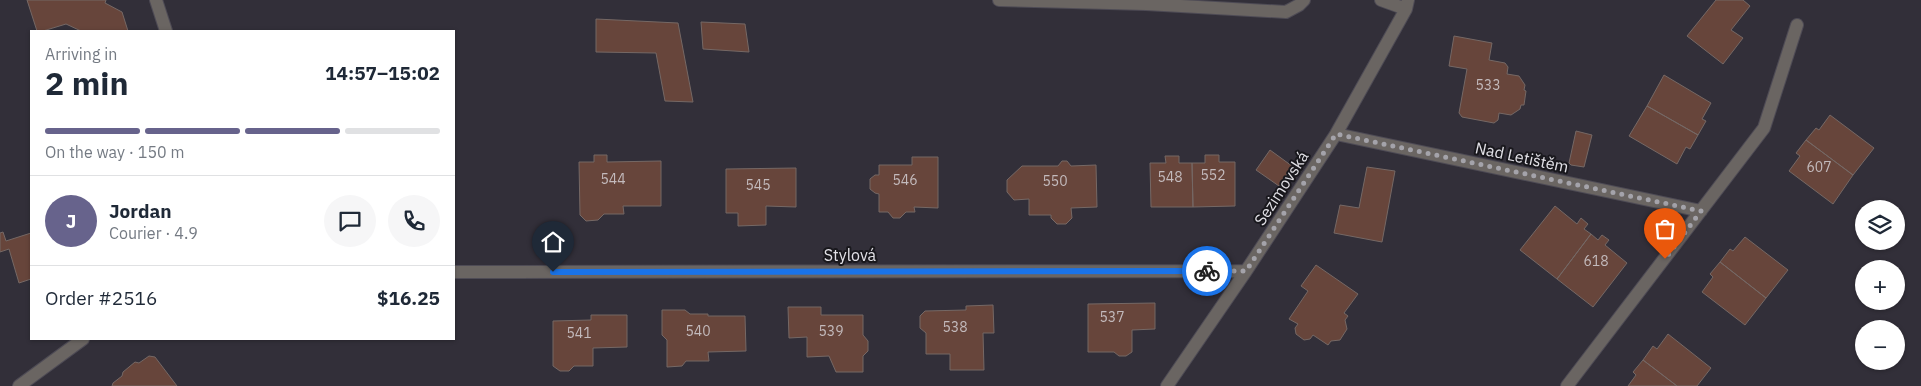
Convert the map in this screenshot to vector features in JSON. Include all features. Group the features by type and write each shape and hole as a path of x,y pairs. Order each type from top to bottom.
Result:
{"street":[{"path":"156,0 166,30"},
{"path":"999,0 1146,4 1286,12 1304,0"},
{"path":"1381,0 1407,4"},
{"name":"Sezimovská","path":"1167,386 1246,271 1336,134 1407,4"},
{"path":"1567,386 1764,128 1797,25"},
{"name":"Nad Letištěm","path":"1336,134 1701,211"},
{"name":"Stylová","path":"455,272 1246,271"},
{"path":"19,386 82,340"}],"building":[{"path":"27,0 106,0 105,3 122,12 128,30 79,30 66,24 46,30 37,30"},
{"path":"1716,0 1743,0 1750,6 1731,30 1743,38 1723,64 1687,36"},
{"path":"596,19 678,23 693,102 665,101 656,53 596,52"},
{"path":"701,22 745,24 749,52 703,49"},
{"path":"1454,36 1492,43 1489,60 1505,63 1508,67 1507,74 1519,76 1525,85 1524,105 1521,105 1520,109 1511,115 1499,113 1498,120 1494,123 1462,117 1459,113 1467,69 1449,66"},
{"path":"1664,75 1711,103 1702,119 1706,121 1698,135 1647,106"},
{"path":"1647,106 1698,135 1690,149 1686,147 1677,164 1629,136"},
{"path":"1830,115 1874,148 1853,175 1806,140 1816,128 1819,130"},
{"path":"1576,131 1592,135 1584,167 1569,163"},
{"path":"1806,140 1853,175 1833,204 1789,171 1800,156 1796,153"},
{"path":"1270,150 1292,166 1279,186 1256,170"},
{"path":"594,155 607,155 607,162 661,161 661,206 623,206 624,214 604,214 598,220 586,221 580,215 579,162 594,162"},
{"path":"1205,155 1219,155 1219,162 1235,162 1235,206 1193,207 1192,163 1205,163"},
{"path":"1165,156 1179,156 1179,163 1192,163 1193,207 1151,207 1150,163 1166,163"},
{"path":"912,157 938,157 938,208 914,207 915,212 906,212 900,218 893,218 888,212 879,212 879,194 870,189 870,179 875,175 879,175 879,165 912,165"},
{"path":"1062,161 1067,161 1071,166 1096,165 1097,207 1071,208 1072,218 1066,224 1057,224 1051,218 1051,215 1029,215 1029,199 1014,200 1007,192 1007,180 1022,166 1058,166"},
{"path":"1367,167 1395,171 1382,242 1334,233 1340,205 1359,208"},
{"path":"796,168 796,207 766,206 766,225 738,226 738,213 726,213 726,169"},
{"path":"1555,206 1577,224 1581,218 1588,224 1584,229 1591,234 1557,279 1520,250"},
{"path":"3,232 6,241 30,233 30,279 19,283 9,249 0,252 0,233"},
{"path":"1591,234 1598,240 1602,235 1609,240 1605,245 1627,263 1593,307 1557,279"},
{"path":"1745,237 1788,270 1766,298 1720,262 1730,249 1733,251"},
{"path":"1720,262 1766,298 1745,325 1702,292 1713,277 1710,274"},
{"path":"1316,265 1358,294 1344,313 1348,316 1345,320 1347,329 1340,340 1331,341 1328,345 1313,335 1310,339 1304,340 1296,334 1295,328 1298,324 1289,319 1308,291 1301,286"},
{"path":"1155,303 1155,329 1132,330 1132,352 1126,356 1119,356 1114,352 1088,352 1088,304"},
{"path":"993,305 994,333 983,333 984,370 950,370 950,354 926,354 926,333 920,328 920,316 925,311 966,310 966,306"},
{"path":"788,307 821,307 821,315 863,315 863,335 868,341 868,351 863,356 863,372 836,372 829,356 807,357 807,337 789,338"},
{"path":"662,310 685,310 690,314 708,314 708,316 745,316 746,351 708,352 709,361 686,361 682,366 667,367 667,340 662,335"},
{"path":"591,315 627,315 627,347 593,348 593,366 574,366 569,371 560,371 553,366 553,321 591,320"},
{"path":"1668,334 1711,368 1697,386 1677,386 1643,360 1653,346 1657,349"},
{"path":"149,356 155,357 177,386 112,386 122,376 123,372 135,362 139,363"},
{"path":"1643,360 1677,386 1628,386 1636,375 1633,372"}],"way so far":[{"path":"1207,271 1246,271 1336,134 1701,211 1665,259"}],"route":[{"path":"553,272 1207,271"}]}
